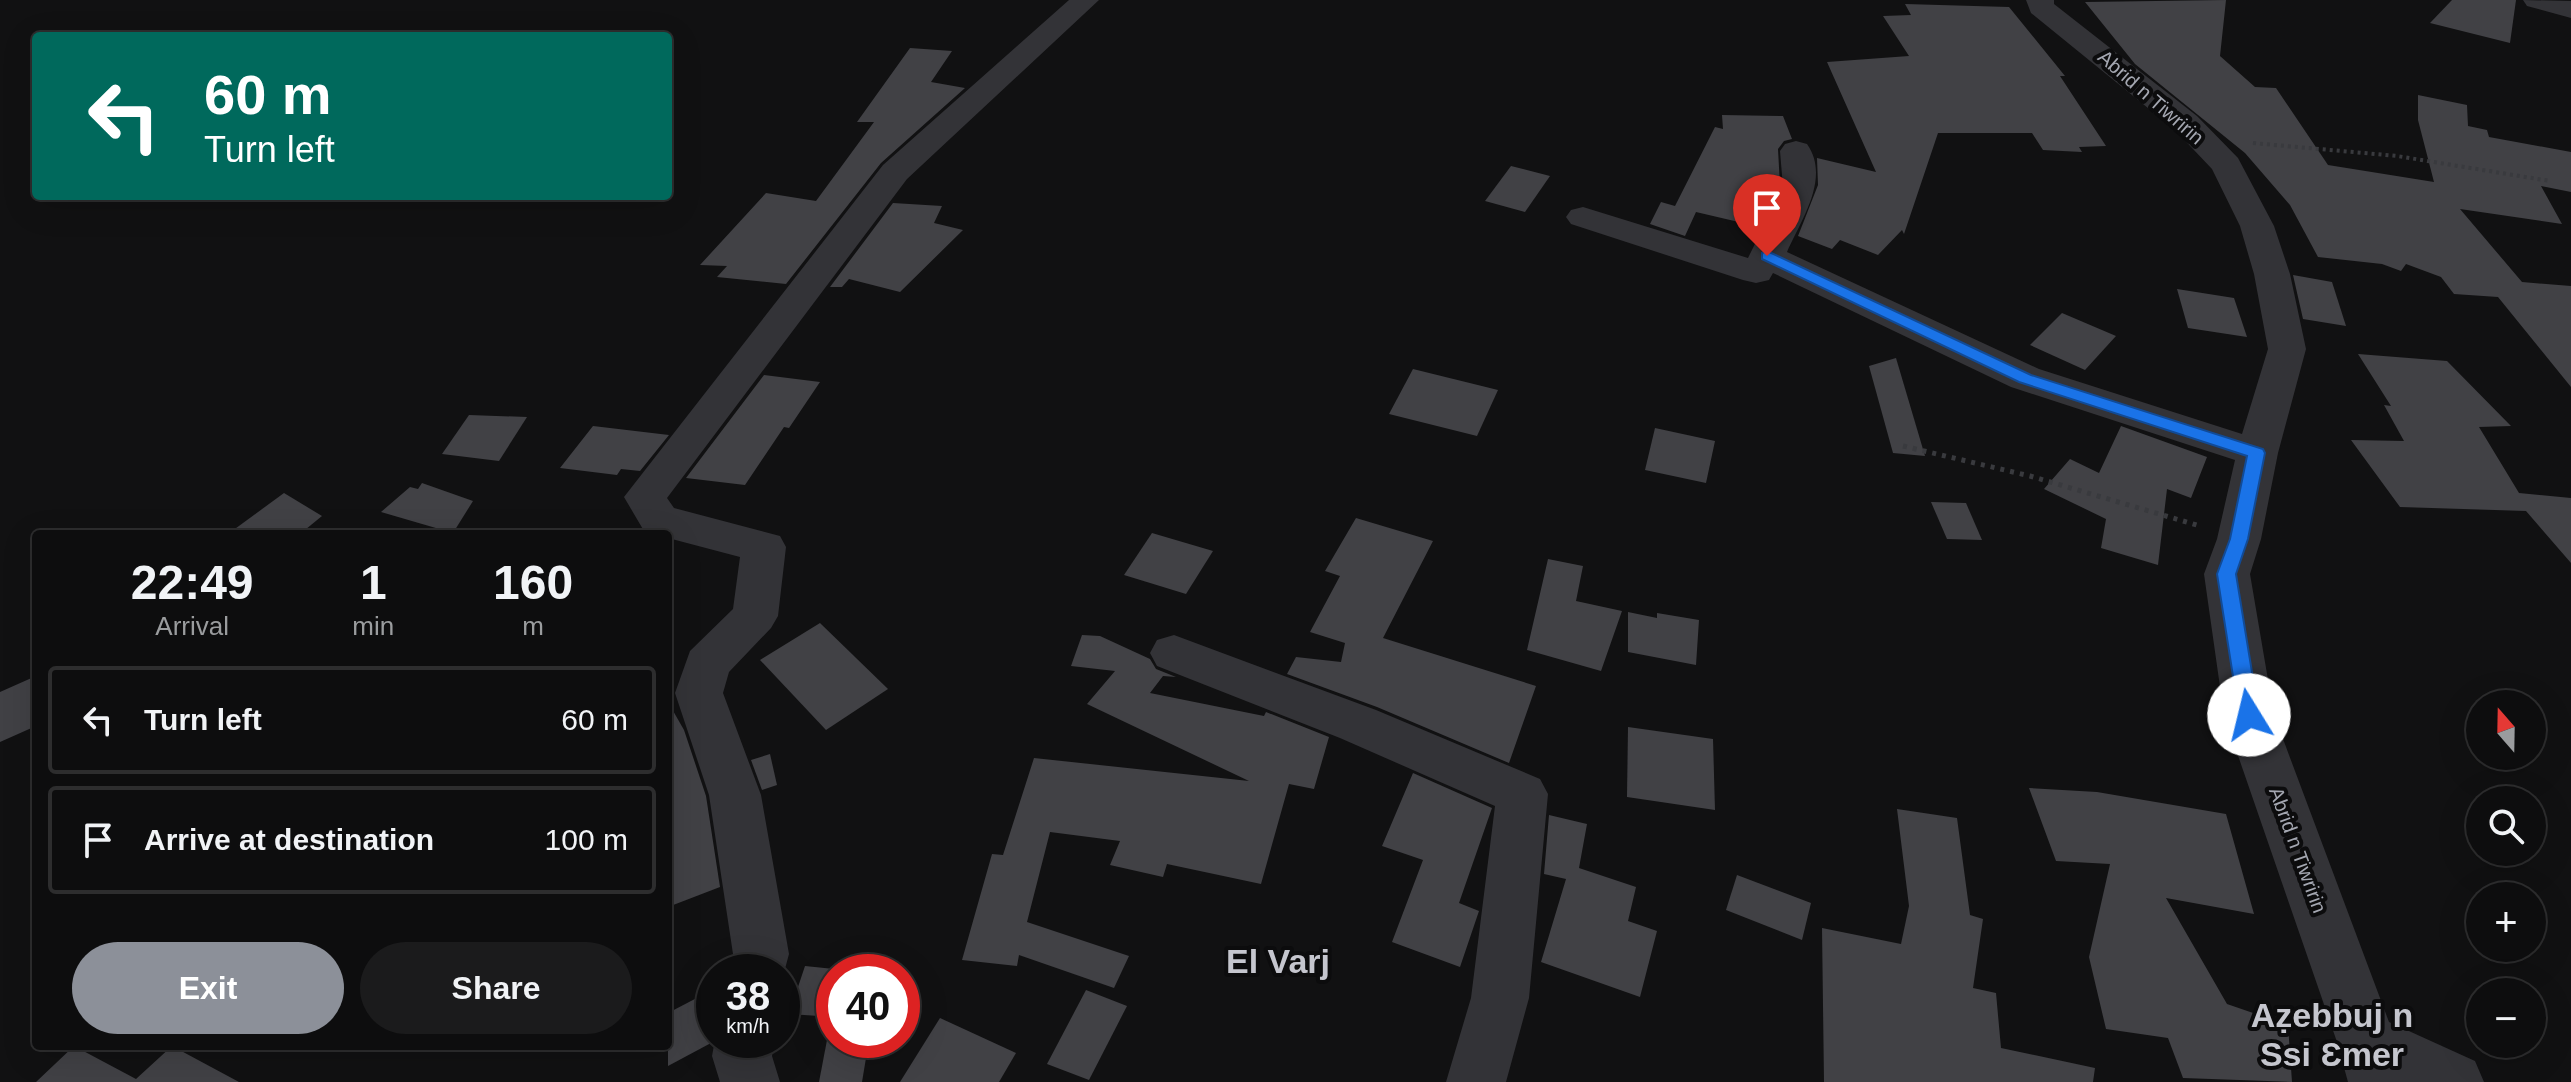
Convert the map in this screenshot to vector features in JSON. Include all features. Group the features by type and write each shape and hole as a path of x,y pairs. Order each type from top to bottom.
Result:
{"street":[{"path":"761,954 735,795 699,693 707,664 755,616 764,547 659,520 645,497 895,172 1085,0"},
{"name":"Abrid n Tiwririn","path":"2040,0 2041,7 2186,123 2204,141 2226,165 2257,226 2272,274 2287,349 2257,453 2239,539 2227,574 2249,715 2372,1062"},
{"path":"2537,0 2571,10"},
{"path":"1583,217 1756,272 1767,256 1800,187 1796,151"},
{"path":"1767,256 2025,378 2257,453"},
{"path":"1174,653 1358,724 1522,794 1500,998 1476,1082"},
{"path":"743,1058 750,1082"},
{"path":"2372,1062 2454,1082"}],"path":[{"path":"2204,141 2263,143 2397,156 2550,181"},
{"path":"1903,446 2030,476 2149,509 2239,539"}],"building":[{"path":"2226,0 2220,56 2255,87 2276,88 2328,165 2434,182 2418,120 2418,95 2467,105 2468,126 2487,130 2489,137 2571,152 2571,192 2541,186 2562,224 2460,209 2522,282 2571,286 2571,387 2498,297 2454,294 2441,277 2406,264 2401,271 2382,264 2318,257 2290,205 2245,153 2135,64 2085,2"},
{"path":"2452,0 2516,0 2510,43 2430,23"},
{"path":"1905,4 2009,7 2065,76 2060,76 2106,146 2079,147 2082,152 2043,150 2032,133 1938,133 1904,234 1902,230 1878,255 1840,240 1832,249 1798,236 1818,185 1817,158 1876,172 1827,62 1909,56 1883,16 1911,15"},
{"path":"910,48 952,51 931,82 965,88 881,163 786,284 717,277 727,266 700,265 766,193 816,201 874,122 857,122"},
{"path":"1722,115 1783,116 1792,139 1784,141 1778,149 1780,186 1760,227 1696,212 1685,236 1650,224 1661,202 1675,206 1715,127 1723,129"},
{"path":"1511,166 1550,176 1525,212 1485,201"},
{"path":"893,203 942,206 934,223 963,230 900,292 849,279 842,287 830,287"},
{"path":"2293,275 2332,282 2346,326 2303,319"},
{"path":"2177,289 2234,298 2247,337 2188,328"},
{"path":"2062,313 2116,336 2085,370 2030,345"},
{"path":"2358,354 2447,361 2511,426 2479,427 2519,493 2571,498 2571,563 2526,511 2400,507 2351,440 2404,441 2384,405 2391,406"},
{"path":"1896,358 1925,456 1893,453 1869,366"},
{"path":"1413,369 1498,390 1477,436 1389,414"},
{"path":"764,375 820,382 789,428 784,427 745,485 686,478"},
{"path":"469,415 527,417 499,461 442,454"},
{"path":"593,426 669,435 640,471 621,469 617,475 560,468"},
{"path":"2121,426 2207,457 2191,498 2167,489 2158,565 2101,548 2106,519 2044,489 2070,459 2099,473"},
{"path":"1655,428 1715,441 1706,483 1645,470"},
{"path":"422,483 473,501 455,530 443,530 381,512 410,487 418,489"},
{"path":"284,493 322,516 305,530 233,530"},
{"path":"1931,502 1966,503 1982,540 1947,539"},
{"path":"1356,518 1433,541 1383,638 1536,686 1509,763 1377,707 1287,674 1296,657 1341,662 1345,643 1310,632 1340,576 1325,571"},
{"path":"1152,533 1213,551 1186,594 1124,575"},
{"path":"1548,559 1583,566 1576,601 1622,611 1601,671 1527,650"},
{"path":"1628,612 1657,618 1657,613 1699,620 1696,665 1628,652"},
{"path":"820,623 888,689 826,730 760,660"},
{"path":"1082,635 1100,636 1150,659 1156,669 1176,677 1163,676 1150,693 1264,716 1266,712 1329,737 1314,789 1289,784 1261,884 1167,864 1163,877 1110,865 1120,841 1050,832 1027,922 1129,956 1114,988 1019,955 1017,966 962,960 992,854 1003,855 1034,758 1249,781 1087,704 1115,671 1071,666"},
{"path":"32,678 32,728 0,742 0,692"},
{"path":"672,709 684,730 706,796 720,887 672,905"},
{"path":"1628,727 1713,739 1715,810 1627,797"},
{"path":"770,754 777,785 762,790 751,760"},
{"path":"1413,773 1492,808 1459,903 1479,911 1460,967 1392,942 1423,860 1382,846"},
{"path":"2029,788 2097,792 2226,814 2254,914 2166,898 2227,1004 2288,1025 2292,1082 2183,1078 2168,1038 2106,1029 2089,957 2110,864 2056,861"},
{"path":"1897,809 1957,818 1970,915 1983,919 1973,988 1996,993 2001,1048 2095,1068 2093,1082 1824,1082 1822,928 1901,944 1909,906"},
{"path":"1549,815 1587,824 1579,868 1636,887 1628,921 1657,931 1640,997 1541,962 1566,879 1544,874"},
{"path":"1737,875 1811,903 1802,940 1726,910"},
{"path":"805,966 816,967 816,1016 800,1015 800,981"},
{"path":"1086,990 1127,1006 1089,1080 1047,1064"},
{"path":"696,998 696,1051 668,1066 668,1050 672,1050 672,1011"},
{"path":"940,1018 1016,1053 999,1082 900,1082 915,1058 920,1058 920,1050"},
{"path":"70,1050 82,1050 136,1079 168,1050 179,1050 239,1082 36,1082"},
{"path":"824,1058 866,1058 862,1082 819,1082"}],"district":[{"name":"El Varj","path":"1278,961"},
{"name":"Aẓebbuj n Ssi Ɛmer","path":"2332,1034"}],"route":[{"path":"1767,256 2025,378 2257,453 2239,539 2227,574 2249,715"}]}
